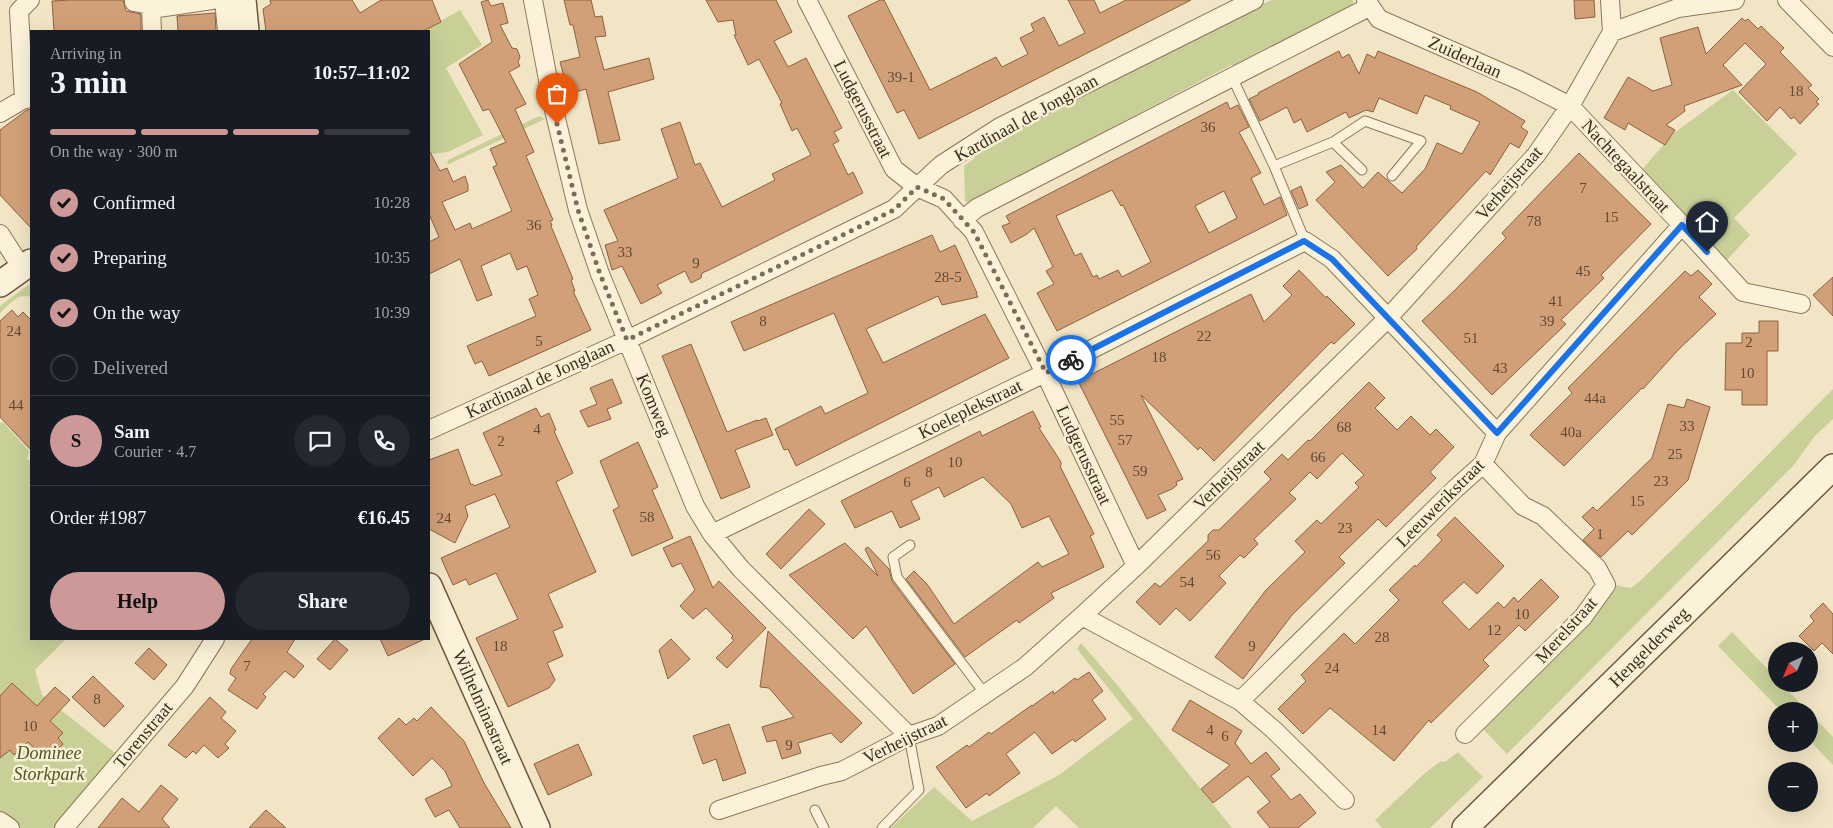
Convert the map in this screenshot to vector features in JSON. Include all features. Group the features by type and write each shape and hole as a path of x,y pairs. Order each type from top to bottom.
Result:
{"main road":[{"path":"243,0 246,30"},
{"path":"0,284 27,265"},
{"name":"Hengelderweg","path":"1466,828 1833,466"},
{"name":"Wilhelminastraat","path":"430,588 537,828"}],"street":[{"path":"0,113 27,99 19,11 30,0"},
{"path":"134,0 134,2 150,5 152,30"},
{"path":"151,9 212,0"},
{"path":"224,0 227,30"},
{"name":"Komweg","path":"533,0 553,106 578,210 600,274 695,506 712,534 741,569 909,736"},
{"name":"Ludgerusstraat","path":"807,0 894,169 917,187 944,199 974,232 1046,373 1136,566"},
{"name":"Kardinaal de Jonglaan","path":"430,430 627,340 894,210 940,165 1000,127 1254,0"},
{"path":"1610,0 1612,32 1678,8 1734,0"},
{"path":"1787,0 1833,47"},
{"path":"962,220 977,208 1232,77 1368,3"},
{"name":"Zuiderlaan","path":"1368,3 1379,19 1522,81 1570,106"},
{"name":"Verheijstraat","path":"718,810 842,771 909,736 938,726 1025,667 1136,566 1388,319 1536,155 1570,106 1612,32"},
{"name":"Nachtegaalstraat","path":"1570,106 1743,292 1801,304"},
{"name":"Leeuwerikstraat","path":"1240,701 1455,489 1483,464 1497,433 1682,225"},
{"path":"0,234 27,265"},
{"path":"1304,241 1332,259 1497,433"},
{"name":"Koeleplekstraat","path":"712,534 1046,373 1304,241"},
{"name":"Merelstraat","path":"1465,734 1583,617 1606,585 1597,568 1543,516 1523,506 1483,464"},
{"path":"1082,616 1240,701 1274,730 1345,800"},
{"name":"Torenstraat","path":"64,828 185,686 214,640"},
{"path":"0,821 10,828"}],"lane":[{"path":"1232,77 1274,166 1304,241"},
{"path":"1274,166 1333,142 1365,121 1421,141 1392,176"},
{"path":"1333,142 1362,170"},
{"path":"910,545 893,557 897,577 985,694"},
{"path":"882,828 919,790 909,736"},
{"path":"816,810 824,828"}],"green space":[{"path":"1272,0 1352,0 1354,2 1350,8 1323,23 1318,22 1235,66 1231,65 997,188 967,203 965,201 964,166 975,158 972,154 993,141"},
{"path":"460,10 482,45 446,68 483,135 448,152 431,154 430,152 430,30 425,30"},
{"path":"1733,90 1797,154 1734,218 1750,235 1724,263 1639,173 1674,133"},
{"path":"539,116 545,119 447,165 448,160"},
{"path":"30,284 30,297 22,296 17,298 0,313 0,306"},
{"path":"1833,389 1833,419 1814,437 1793,466 1507,754 1483,729 1486,722 1614,585 1631,588 1640,581"},
{"name":"Dominee Storkpark","path":"3,422 29,451 27,459 30,461 30,640 65,640 35,670 42,695 119,756 57,828 20,828 0,813 0,423"},
{"path":"1732,632 1768,670 1768,692 1789,692 1799,702 1772,702 1718,646"},
{"path":"1081,643 1114,681 1232,828 1079,828 1056,806 1033,828 891,828 934,787 972,821 1059,775 1133,719 1077,649"},
{"path":"1818,721 1833,737 1833,765 1818,749"},
{"path":"1458,752 1483,777 1430,828 1382,828 1375,820 1425,773 1441,761 1445,762"}],"building":[{"path":"123,0 126,11 141,14 141,30 54,30 52,1"},
{"path":"270,0 352,0 360,13 381,0 432,0 441,22 425,30 266,30 263,9 271,4"},
{"path":"488,0 491,6 503,3 508,23 500,25 512,48 517,49 520,57 518,62 520,66 509,72 526,104 515,109 534,152 526,156 553,220 550,221 551,226 573,279 571,280 575,291 573,291 591,330 489,376 482,361 475,364 467,346 536,316 529,299 538,295 527,266 517,270 510,253 481,266 492,295 477,301 460,259 430,274 430,242 439,237 430,216 430,152 440,171 447,168 453,182 465,176 468,185 468,191 442,202 455,230 470,223 472,229 512,211 493,167 497,165 490,149 506,142 489,109 483,111 459,64 492,42 481,2"},
{"path":"564,0 591,0 595,17 602,16 606,36 595,37 604,70 649,58 654,79 608,92 620,140 599,144 586,89 569,94 560,62 580,57 573,25 570,25"},
{"path":"706,0 776,0 792,32 774,41 788,67 806,58 842,128 834,132 839,141 833,144 848,175 853,172 863,193 702,273 701,278 691,283 685,271 657,285 662,293 641,304 622,266 612,270 605,245 618,241 604,210 678,178 661,129 680,122 695,165 700,163 722,207 775,180 772,174 811,155 797,128 792,131 780,104 782,103 759,59 748,65 734,35 736,35 733,20 718,22"},
{"path":"880,0 884,0 930,90 996,57 1002,67 1028,54 1020,38 1034,31 1031,24 1044,17 1059,46 1085,33 1068,0 1094,0 1100,13 1126,0 1191,0 919,139 904,110 897,113 848,16"},
{"path":"1574,0 1594,0 1595,17 1575,19"},
{"path":"215,13 216,30 178,30 177,16"},
{"path":"1742,18 1745,21 1748,19 1758,29 1761,26 1784,48 1780,52 1812,85 1808,88 1819,99 1816,102 1819,104 1800,124 1794,117 1791,119 1780,107 1767,121 1739,92 1766,64 1745,43 1723,65 1742,85 1684,106 1685,111 1666,125 1675,130 1665,145 1628,123 1625,130 1604,118 1628,77 1653,91 1672,85 1660,38 1698,27 1706,54"},
{"path":"1339,51 1342,58 1349,54 1359,74 1367,54 1375,58 1378,51 1477,92 1525,121 1521,127 1528,132 1519,148 1510,143 1490,175 1486,171 1416,247 1417,249 1388,276 1316,200 1335,182 1326,172 1341,165 1363,188 1378,172 1402,193 1425,169 1437,143 1462,154 1480,122 1450,109 1451,106 1425,95 1417,114 1379,98 1373,112 1366,110 1349,118 1346,112 1307,132 1301,119 1294,123 1287,107 1260,121 1249,99"},
{"path":"1227,102 1230,109 1238,105 1249,127 1239,132 1261,173 1251,178 1264,205 1280,197 1287,215 1057,331 1037,293 1054,284 1046,271 1053,267 1034,228 1011,243 1002,226 1010,223 1006,216","holes":["1112,190 1121,206 1123,205 1151,262 1122,277 1118,270 1099,279 1097,275 1093,277 1081,253 1075,256 1056,216","1224,191 1237,218 1209,233 1195,206"]},
{"path":"30,109 30,227 0,195 0,130"},
{"path":"1579,153 1651,224 1601,275 1604,278 1561,320 1566,324 1492,395 1422,321 1506,238 1502,233"},
{"path":"1301,186 1308,205 1299,209 1291,191"},
{"path":"932,235 940,252 955,245 978,297 942,305 938,296 866,329 883,363 985,314 1009,358 796,466 788,449 784,450 775,429 821,406 825,414 868,393 834,313 744,351 731,322"},
{"path":"1299,270 1355,324 1334,344 1331,342 1214,461 1200,447 1198,450 1141,395 1183,479 1176,482 1177,485 1172,489 1158,495 1166,510 1147,519 1078,381 1251,294 1264,322 1292,295 1283,286"},
{"path":"1698,270 1712,284 1699,297 1716,314 1564,466 1530,435 1572,393 1568,388 1685,271 1691,276"},
{"path":"1833,277 1833,316 1813,295"},
{"path":"12,310 18,317 23,312 30,319 30,449 0,417 0,321"},
{"path":"1759,321 1778,321 1778,351 1767,351 1767,405 1742,405 1742,390 1725,390 1726,343 1742,343 1742,333 1759,333"},
{"path":"691,344 727,432 766,418 773,435 735,450 750,487 721,499 662,356"},
{"path":"612,379 622,403 607,409 611,419 588,427 580,411 597,404 590,388"},
{"path":"1369,382 1385,398 1375,408 1397,430 1411,416 1430,435 1436,429 1454,447 1430,472 1436,478 1386,527 1378,519 1339,557 1345,563 1292,615 1243,679 1215,657 1266,590 1305,552 1295,541 1317,520 1321,524 1359,487 1355,483 1364,475 1342,453 1317,479 1310,472 1289,493 1296,499 1254,539 1258,544 1244,558 1240,555 1219,576 1226,583 1190,621 1176,608 1160,625 1136,602 1155,583 1160,587 1208,541 1208,535 1213,530 1219,530 1271,479 1264,472 1282,454 1288,460 1308,440 1310,441"},
{"path":"1687,399 1710,407 1688,480 1632,535 1628,531 1601,557 1583,540 1594,529 1582,517 1593,507 1597,511 1652,458 1668,404 1684,408"},
{"path":"536,408 541,417 549,413 556,430 554,431 573,473 556,482 596,572 548,594 563,627 553,631 563,656 547,663 555,680 549,688 508,707 476,638 518,619 496,573 469,585 466,579 453,585 441,558 510,527 495,494 465,506 468,516 455,543 430,530 430,460 458,449 471,485 473,484 474,486 502,475 483,433"},
{"path":"1033,411 1041,427 1039,428 1061,462 1060,466 1094,534 1090,536 1104,567 1051,593 1054,598 1019,623 1017,620 965,657 906,579 914,571 927,584 954,624 1038,562 1042,567 1069,554 1049,516 1022,528 1011,504 983,477 944,497 939,487 911,501 920,519 900,528 892,511 855,528 841,501 980,431 982,436"},
{"path":"638,442 658,487 652,490 673,538 632,556 613,510 619,507 600,461"},
{"path":"809,509 825,524 781,569 766,554"},
{"path":"1455,517 1504,566 1477,594 1464,582 1442,602 1469,630 1498,602 1504,608 1514,597 1518,602 1541,579 1559,597 1525,631 1519,625 1483,660 1489,666 1431,723 1429,720 1394,761 1330,708 1303,734 1278,709 1306,681 1301,675 1344,633 1355,644 1399,600 1389,590 1415,565 1416,567 1442,540 1437,535"},
{"path":"690,536 713,588 719,581 766,628 727,668 716,658 734,640 731,638 733,636 706,608 693,619 680,606 695,590 681,563 672,567 663,548"},
{"path":"845,543 878,576 865,549 868,547 889,569 892,581 955,664 913,694 866,626 853,639 789,575"},
{"path":"1823,603 1833,614 1833,654 1822,643 1818,647 1818,642 1805,642 1799,636 1814,621 1810,616"},
{"path":"768,631 862,723 841,743 831,733 798,743 801,753 782,759 776,740 767,742 762,727 794,717 769,688 760,687"},
{"path":"671,639 690,659 668,679 659,650"},
{"path":"251,640 294,640 287,652 304,666 294,678 285,671 263,694 266,697 257,709 228,690 236,678 230,674 231,669"},
{"path":"334,640 348,650 330,670 317,659"},
{"path":"380,640 423,640 388,656"},
{"path":"149,648 167,665 154,680 135,663"},
{"path":"1089,672 1103,691 1092,700 1106,719 1075,742 1073,739 1052,754 1035,732 1006,754 1020,773 989,796 987,793 966,808 936,767 967,745 969,747 989,732 991,734 1053,691 1054,694 1075,678 1077,680"},
{"path":"93,676 124,706 104,727 72,697"},
{"path":"12,683 37,706 55,687 70,700 50,721 63,733 58,738 63,744 48,760 28,742 14,755 10,750 0,758 0,696"},
{"path":"210,697 226,712 221,718 236,731 225,744 229,748 218,758 204,745 196,754 193,751 186,758 168,745"},
{"path":"1190,700 1242,731 1235,743 1251,764 1266,752 1280,769 1271,776 1291,800 1300,794 1316,813 1298,828 1270,828 1257,812 1270,802 1248,776 1213,803 1201,789 1230,765 1172,730"},
{"path":"431,707 464,741 484,783 511,828 460,828 449,810 435,817 425,799 452,786 445,771 432,758 413,776 378,738 399,718 406,725 414,718 417,721"},
{"path":"729,724 746,773 723,781 716,759 703,764 693,736"},
{"path":"578,744 592,775 548,795 534,764"},
{"path":"161,785 178,799 162,819 170,828 98,828 122,798 139,812"},
{"path":"266,810 286,828 249,828"}],"way so far":[{"path":"557,124 578,210 600,274 627,340 894,210 917,187 944,199 974,232 1046,373 1071,360"}],"route":[{"path":"1071,360 1304,241 1332,259 1497,433 1682,225 1707,252"}]}
